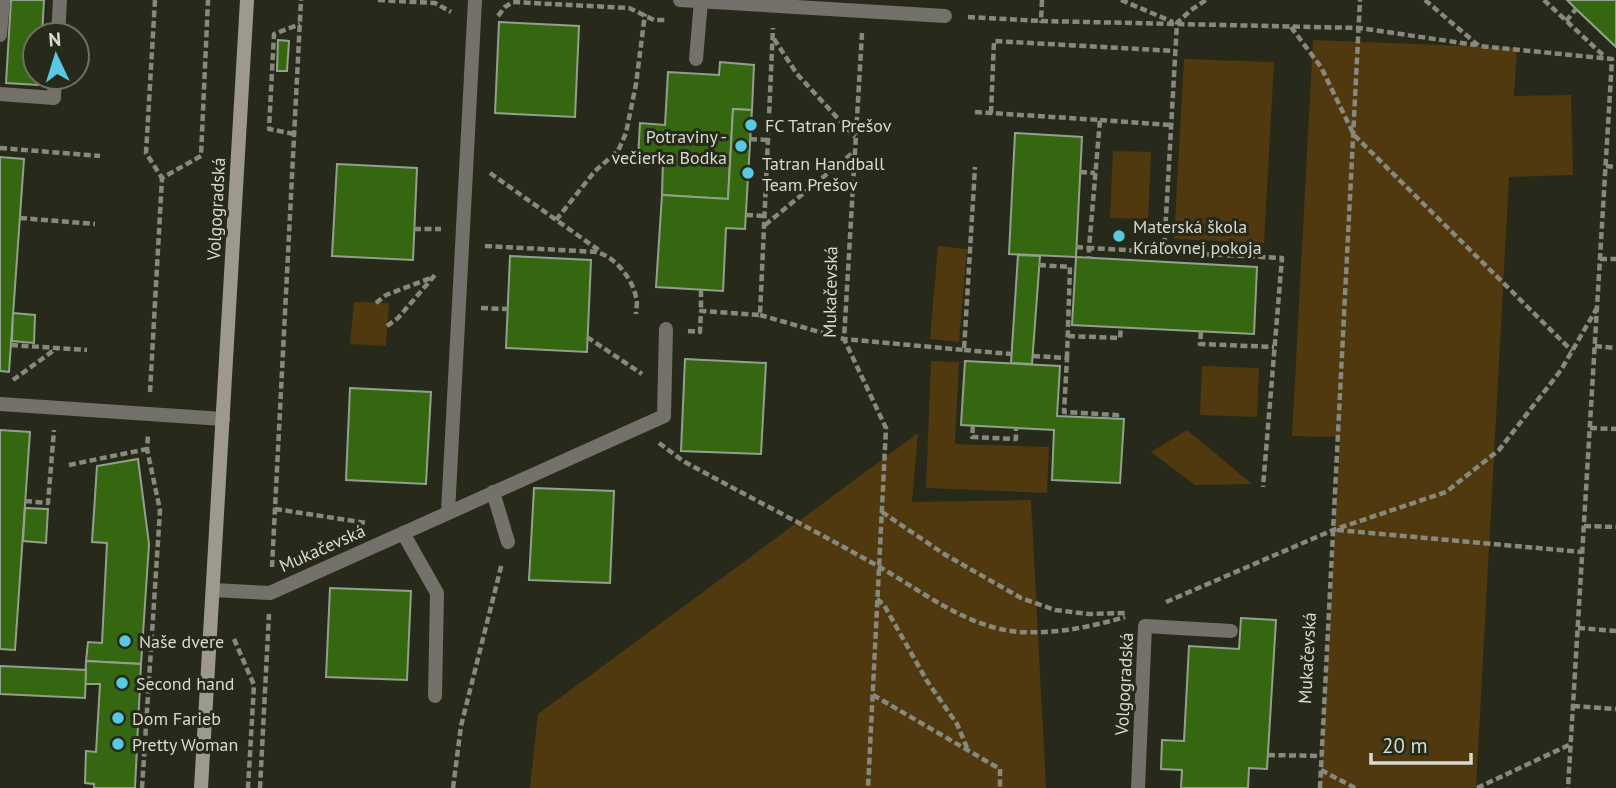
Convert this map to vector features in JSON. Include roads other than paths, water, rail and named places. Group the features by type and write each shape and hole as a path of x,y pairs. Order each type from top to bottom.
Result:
{"street":[{"path":"0,35 3,0"},
{"path":"59,21 60,0"},
{"name":"Volgogradská","path":"201,788 247,0"},
{"path":"448,512 475,0"},
{"path":"680,0 945,16"},
{"path":"696,59 701,1"},
{"path":"0,94 54,98 54,91"},
{"name":"Mukačevská","path":"213,590 271,593 664,415 666,329"},
{"path":"0,404 223,419"},
{"path":"494,492 508,542"},
{"path":"403,533 437,593 435,696"},
{"name":"Volgogradská","path":"1138,788 1145,625 1231,631"}],"place":[{"name":"FC Tatran Prešov","path":"751,125"},
{"name":"Potraviny - večierka Bodka","path":"741,146"},
{"name":"Tatran Handball Team Prešov","path":"748,173"},
{"name":"Materská škola Kráľovnej pokoja","path":"1119,236"},
{"name":"Naše dvere","path":"125,641"},
{"name":"Second hand","path":"122,683"},
{"name":"Dom Farieb","path":"118,718"},
{"name":"Pretty Woman","path":"118,744"}]}
